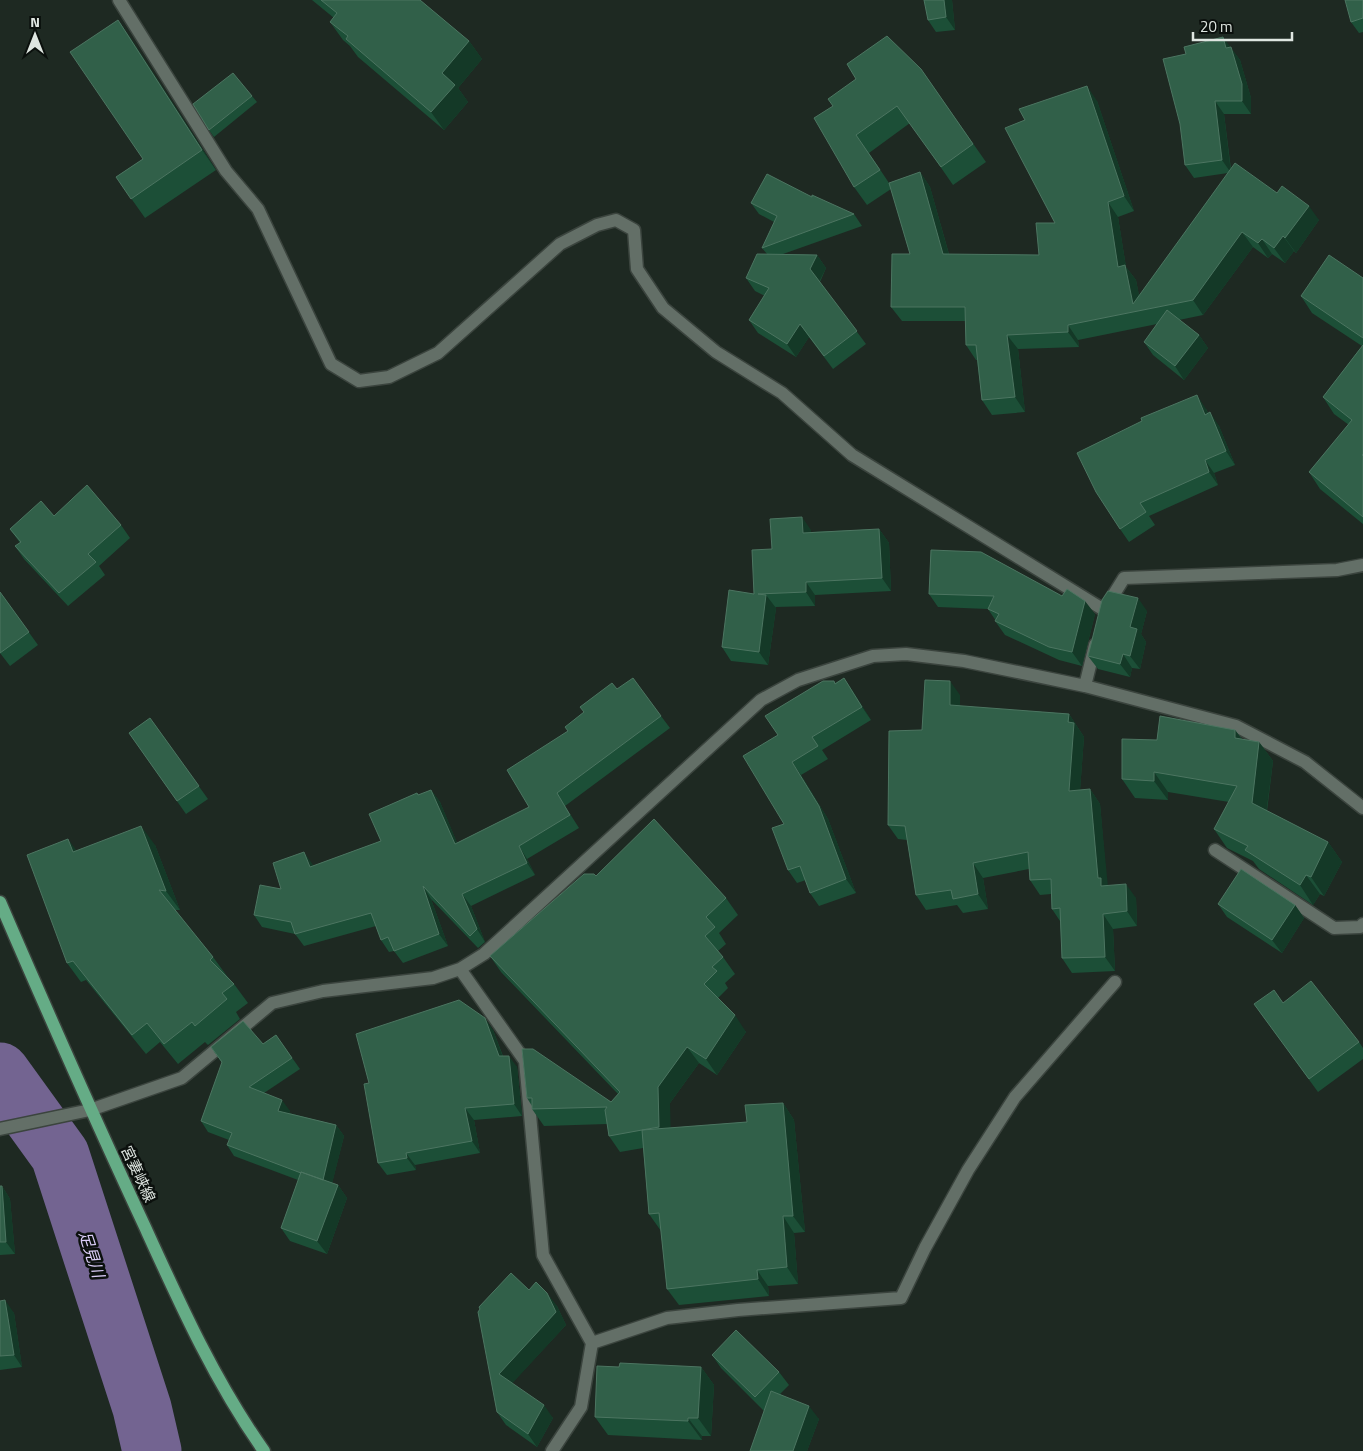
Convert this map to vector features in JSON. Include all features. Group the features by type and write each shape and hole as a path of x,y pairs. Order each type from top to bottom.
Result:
{"main road":[{"name":"宮妻峡線","path":"0,902 90,1110 196,1337 246,1425 264,1451"}],"street":[{"path":"119,0 226,171 258,209 331,364 359,381 389,377 438,353 560,244 597,225 616,220 634,230 637,269 663,308 716,352 782,393 852,455 1101,620"},
{"path":"1085,686 1101,620 1124,578 1337,570 1363,565"},
{"path":"0,1129 90,1110 182,1078 272,1004 324,991 433,978 460,969 484,954 761,700 798,680 873,656 906,654 964,661 1085,686 1236,726 1306,762 1363,808"},
{"path":"1215,850 1334,928 1360,927 1363,924"},
{"path":"460,969 525,1060 542,1255 592,1343 581,1407 552,1451"},
{"path":"592,1343 667,1318 738,1310 901,1298 925,1248 968,1170 1015,1097 1115,982"}],"building":[{"path":"321,0 420,0 469,41 442,73 455,85 431,112 346,39 348,36 330,22 337,13"},
{"path":"924,0 944,0 946,17 928,20"},
{"path":"1345,0 1363,0 1363,18 1351,22"},
{"path":"118,20 202,150 131,199 116,177 143,159 70,52"},
{"path":"887,36 921,69 973,144 941,167 897,106 856,135 880,170 854,187 814,118 833,106 828,99 856,79 847,64"},
{"path":"1223,37 1226,48 1231,47 1242,84 1242,101 1215,101 1222,160 1185,165 1180,124 1163,59 1186,54 1184,47"},
{"path":"233,73 252,96 209,130 193,104"},
{"path":"1087,86 1124,196 1108,202 1118,267 1125,265 1133,304 1235,163 1277,193 1282,186 1309,206 1285,238 1283,236 1274,248 1262,239 1258,243 1242,232 1193,300 1068,325 1068,332 1007,335 1015,397 982,400 976,345 966,345 965,307 891,307 892,254 910,254 889,183 920,172 943,254 1039,255 1036,223 1055,223 1005,128 1025,120 1019,109"},
{"path":"767,174 812,197 812,195 854,214 762,248 777,216 751,203"},
{"path":"757,254 817,255 810,269 857,331 824,356 800,324 787,344 749,320 769,288 746,278"},
{"path":"1329,255 1363,278 1363,338 1301,296"},
{"path":"1167,310 1199,335 1175,366 1144,342"},
{"path":"1363,345 1363,517 1309,472 1352,420 1323,397"},
{"path":"1197,395 1205,415 1210,412 1226,451 1205,460 1209,472 1140,503 1146,512 1120,529 1096,492 1077,453 1142,421 1141,418"},
{"path":"87,485 121,525 88,554 96,562 59,593 15,546 21,542 10,529 41,501 54,516"},
{"path":"802,517 803,533 879,529 882,578 806,582 806,592 758,594 766,595 759,652 722,647 729,590 754,594 752,550 772,549 770,519"},
{"path":"931,550 981,552 1062,596 1067,589 1085,601 1072,652 1049,647 995,621 999,614 988,609 994,596 929,594"},
{"path":"1108,591 1138,598 1130,627 1137,629 1130,656 1123,654 1120,664 1088,656 1102,600"},
{"path":"0,592 29,632 0,653"},
{"path":"633,678 661,716 557,793 570,815 519,846 527,863 462,894 477,929 470,936 423,886 439,934 394,951 388,937 381,940 371,913 295,934 291,922 254,915 260,885 281,889 273,863 304,852 310,867 381,841 369,814 417,793 418,795 431,790 455,844 529,807 507,770 568,731 565,727 584,712 580,707 612,683 617,689"},
{"path":"844,678 862,707 812,737 818,746 792,762 819,806 846,879 810,893 800,866 788,870 772,828 784,824 743,756 778,735 765,716 823,681 834,681 835,684"},
{"path":"925,680 950,681 950,705 1069,714 1068,722 1074,723 1069,791 1090,789 1098,878 1101,878 1101,886 1126,884 1127,911 1103,914 1105,957 1062,958 1060,908 1052,909 1051,879 1030,880 1028,852 973,863 978,894 953,899 951,890 916,895 905,826 888,825 889,731 922,730"},
{"path":"1160,716 1235,730 1235,738 1259,742 1252,803 1328,842 1311,877 1306,875 1300,885 1245,850 1248,846 1214,829 1237,786 1154,772 1154,781 1122,779 1122,739 1157,740"},
{"path":"150,718 199,786 177,801 129,733"},
{"path":"654,819 726,898 706,917 715,927 705,936 723,957 712,967 717,971 704,984 735,1015 706,1059 687,1047 658,1087 659,1127 609,1136 605,1110 607,1107 532,1109 532,1098 527,1098 522,1049 533,1049 611,1102 620,1092 490,956 584,874 594,874 596,876"},
{"path":"141,826 166,891 159,890 213,957 210,960 234,984 222,993 227,999 195,1026 192,1022 164,1044 147,1023 132,1035 73,961 67,963 27,855 68,839 73,852"},
{"path":"1241,869 1295,905 1272,940 1218,904"},
{"path":"1311,981 1359,1042 1309,1079 1254,1004 1274,990 1283,1003"},
{"path":"459,1000 485,1018 499,1056 509,1056 514,1104 465,1108 472,1141 406,1153 407,1158 378,1163 364,1084 369,1083 356,1034"},
{"path":"243,1021 263,1044 276,1035 292,1058 249,1087 282,1100 278,1111 336,1125 323,1180 227,1145 232,1133 201,1121 222,1062 211,1047"},
{"path":"783,1103 793,1216 783,1216 787,1267 757,1270 758,1279 667,1289 659,1213 649,1214 642,1130 747,1122 745,1105"},
{"path":"301,1172 338,1185 317,1241 281,1228"},
{"path":"0,1186 2,1186 6,1242 0,1242"},
{"path":"511,1273 529,1290 536,1282 547,1293 556,1312 499,1374 544,1405 528,1434 497,1412 478,1312 479,1307"},
{"path":"5,1300 14,1355 0,1356 0,1301"},
{"path":"736,1330 779,1372 755,1397 712,1355"},
{"path":"620,1363 701,1367 698,1418 688,1418 688,1421 595,1417 597,1366 619,1367"},
{"path":"771,1391 809,1406 793,1451 750,1451"}],"waterway":[{"name":"足見川","path":"0,1072 60,1155 142,1408 152,1451"}]}
